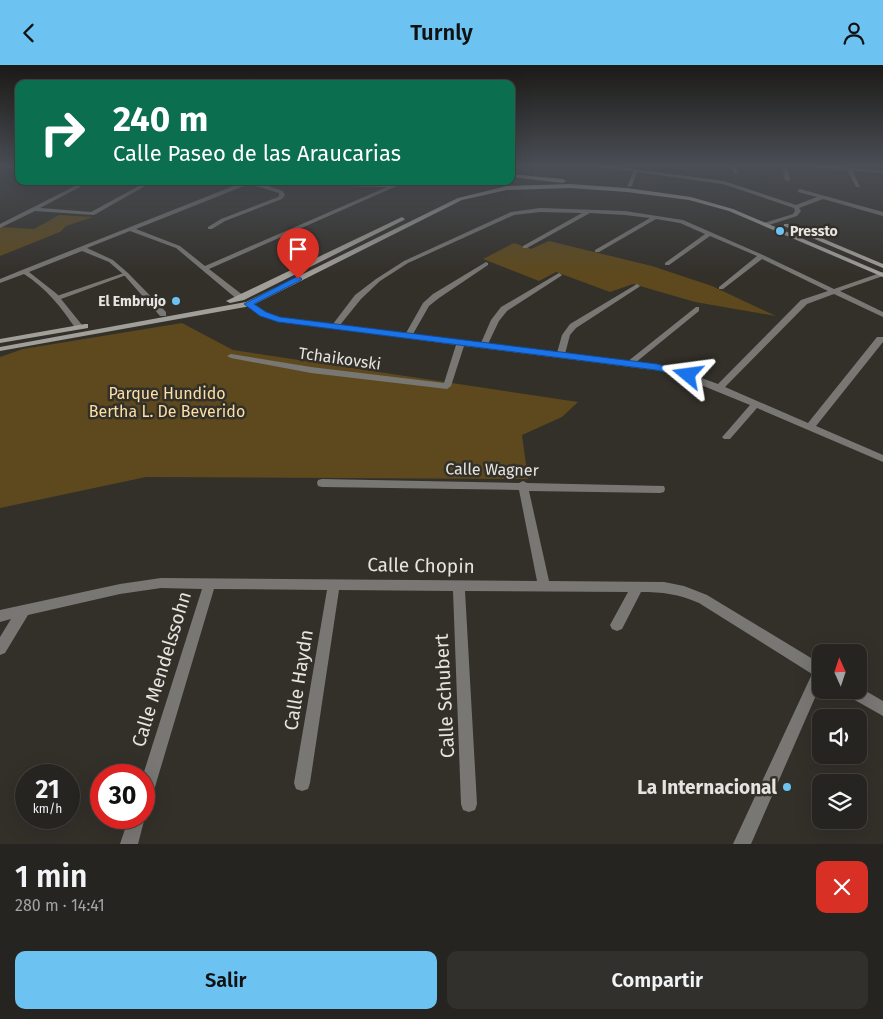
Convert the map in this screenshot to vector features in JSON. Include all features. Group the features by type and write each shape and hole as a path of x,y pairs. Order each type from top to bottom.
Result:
{"main road":[{"path":"0,341 244,301 439,201"},
{"path":"0,349 227,309 455,201"},
{"path":"701,201 731,210 766,224 882,275"},
{"path":"716,201 776,221 883,265"},
{"path":"423,209 432,212"}],"street":[{"path":"0,225 49,201"},
{"path":"34,209 92,214 115,201"},
{"path":"0,281 201,201"},
{"path":"210,228 223,220 271,201"},
{"path":"205,268 360,201"},
{"path":"779,201 796,207 810,201"},
{"path":"837,201 883,214"},
{"path":"766,224 795,215 798,211 796,207"},
{"path":"334,327 358,297 378,280 406,262 513,213 540,210 591,211 681,221 761,256 883,315"},
{"path":"525,247 591,211"},
{"path":"596,251 656,217"},
{"path":"130,229 178,247 244,301 263,314 278,319 630,363 671,370 719,388 883,459"},
{"path":"667,264 710,233"},
{"path":"81,248 111,261 126,273 163,315"},
{"path":"721,288 761,256"},
{"path":"409,335 426,305 436,296 486,264"},
{"path":"24,271 43,283 58,297 79,327"},
{"path":"58,297 126,273"},
{"path":"484,345 495,320 504,309 559,275"},
{"path":"719,388 804,302 882,275"},
{"path":"561,355 566,335 573,326 637,286"},
{"path":"630,363 696,309"},
{"path":"810,427 880,339 883,340"},
{"name":"Tchaikovski","path":"230,356 311,370 447,386 461,343"},
{"path":"726,437 755,404"},
{"name":"Calle Wagner","path":"322,483 523,485 660,489"},
{"path":"523,485 544,587"},
{"name":"Calle Chopin","path":"0,616 120,589 160,583 664,587 684,591 703,599 812,666"},
{"name":"Calle Mendelssohn","path":"154,764 210,583"},
{"name":"Calle Haydn","path":"302,783 334,584"},
{"name":"Calle Schubert","path":"459,586 469,804"},
{"path":"617,625 636,587"},
{"path":"0,649 24,610"},
{"path":"742,844 812,692"},
{"path":"866,699 883,709"},
{"path":"129,844 133,829"}],"green space":[{"path":"59,215 93,217 66,226 60,232 0,256 0,227 34,229"},
{"path":"549,241 652,266 712,286 776,316 695,302 633,284 610,292 556,272 539,281 483,259 514,243 531,249"},
{"name":"Parque Hundido Bertha L. De Beverido","path":"182,323 233,350 578,402 562,417 522,435 528,479 146,477 0,508 0,357 23,349"}],"place":[{"name":"Pressto","path":"780,231"},
{"name":"El Embrujo","path":"176,301"},
{"name":"La Internacional","path":"787,787"}],"route":[{"path":"298,279 248,304 263,314 278,319 657,367 688,375"}]}
